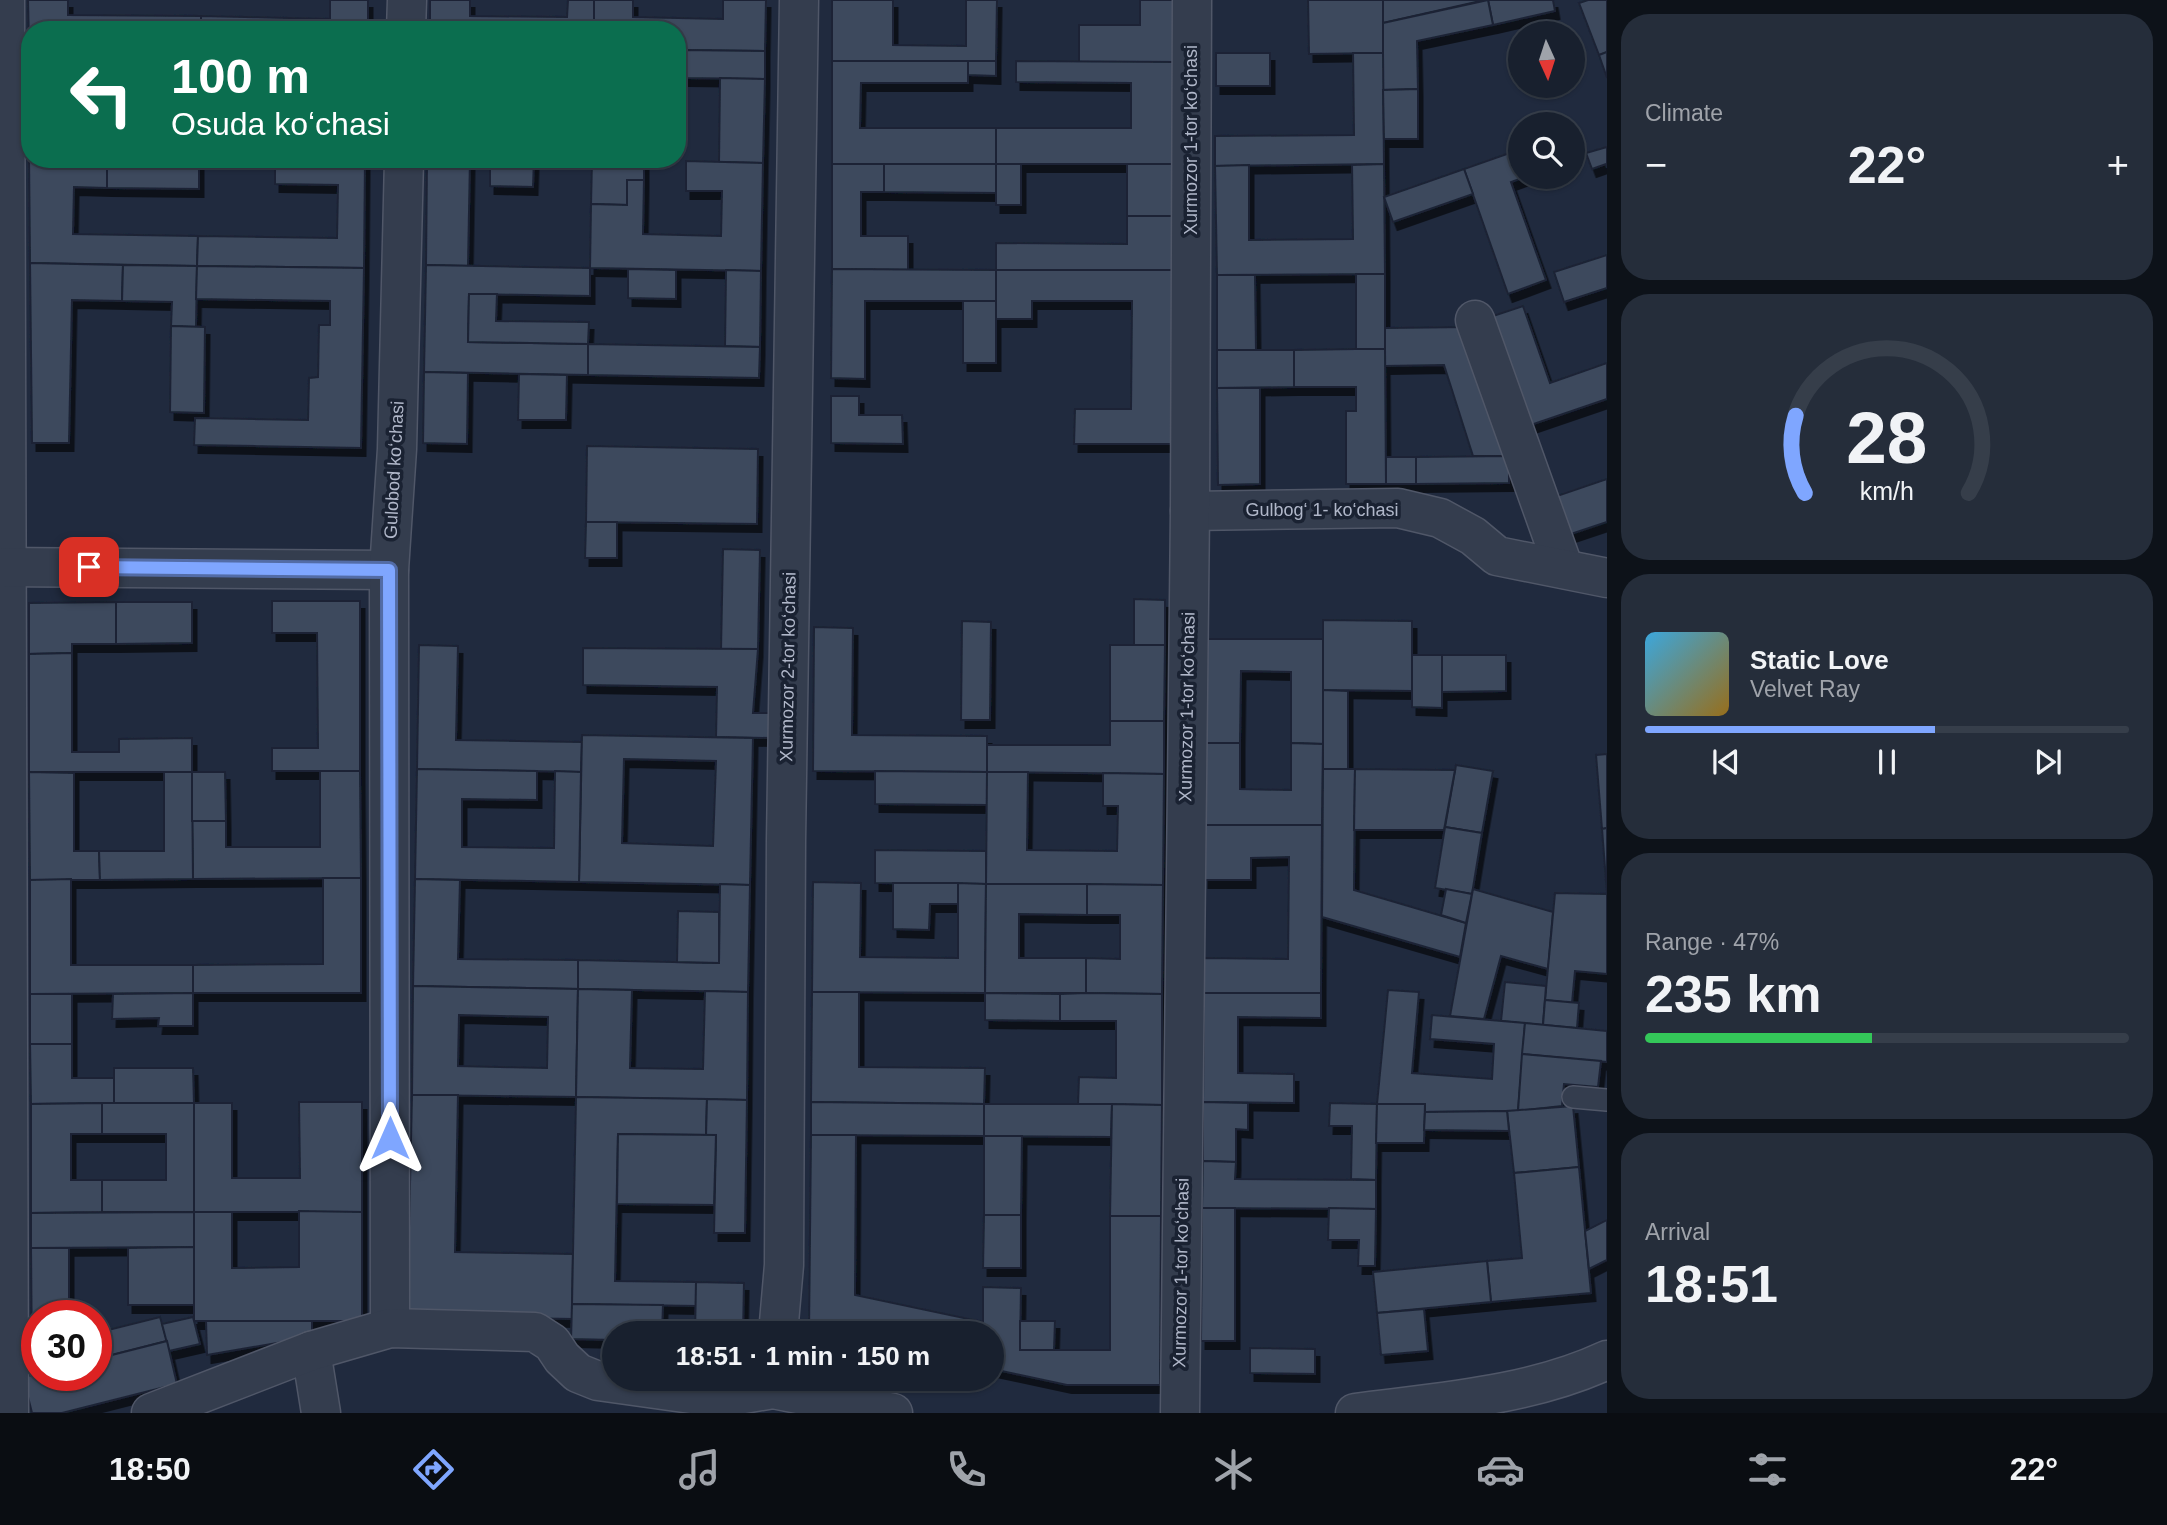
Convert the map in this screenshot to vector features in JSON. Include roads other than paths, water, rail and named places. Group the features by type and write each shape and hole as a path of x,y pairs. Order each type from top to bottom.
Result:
{"street":[{"path":"5,0 4,567 9,1413"},
{"path":"406,21 407,0"},
{"name":"Xurmozor 2-tor koʻchasi","path":"779,1321 784,1265 785,854 799,0"},
{"name":"Xurmozor 1-tor koʻchasi","path":"1180,1413 1190,511 1192,0"},
{"name":"Gulobod koʻchasi","path":"390,1328 389,570 397,449 404,168"},
{"path":"1475,320 1564,569"},
{"name":"Gulbogʻ 1- koʻchasi","path":"1190,511 1398,508 1440,518 1473,536 1497,556 1607,578"},
{"path":"4,567 389,570"},
{"path":"151,1413 315,1380 390,1328 510,1329 535,1332 552,1343 562,1358 578,1373 602,1382"},
{"path":"1355,1413 1453,1400 1540,1384 1577,1374 1607,1360"},
{"path":"670,1391 706,1396 726,1396 746,1391"},
{"path":"803,1391 893,1413"}],"lane":[{"path":"1573,1097 1607,1100"}]}
